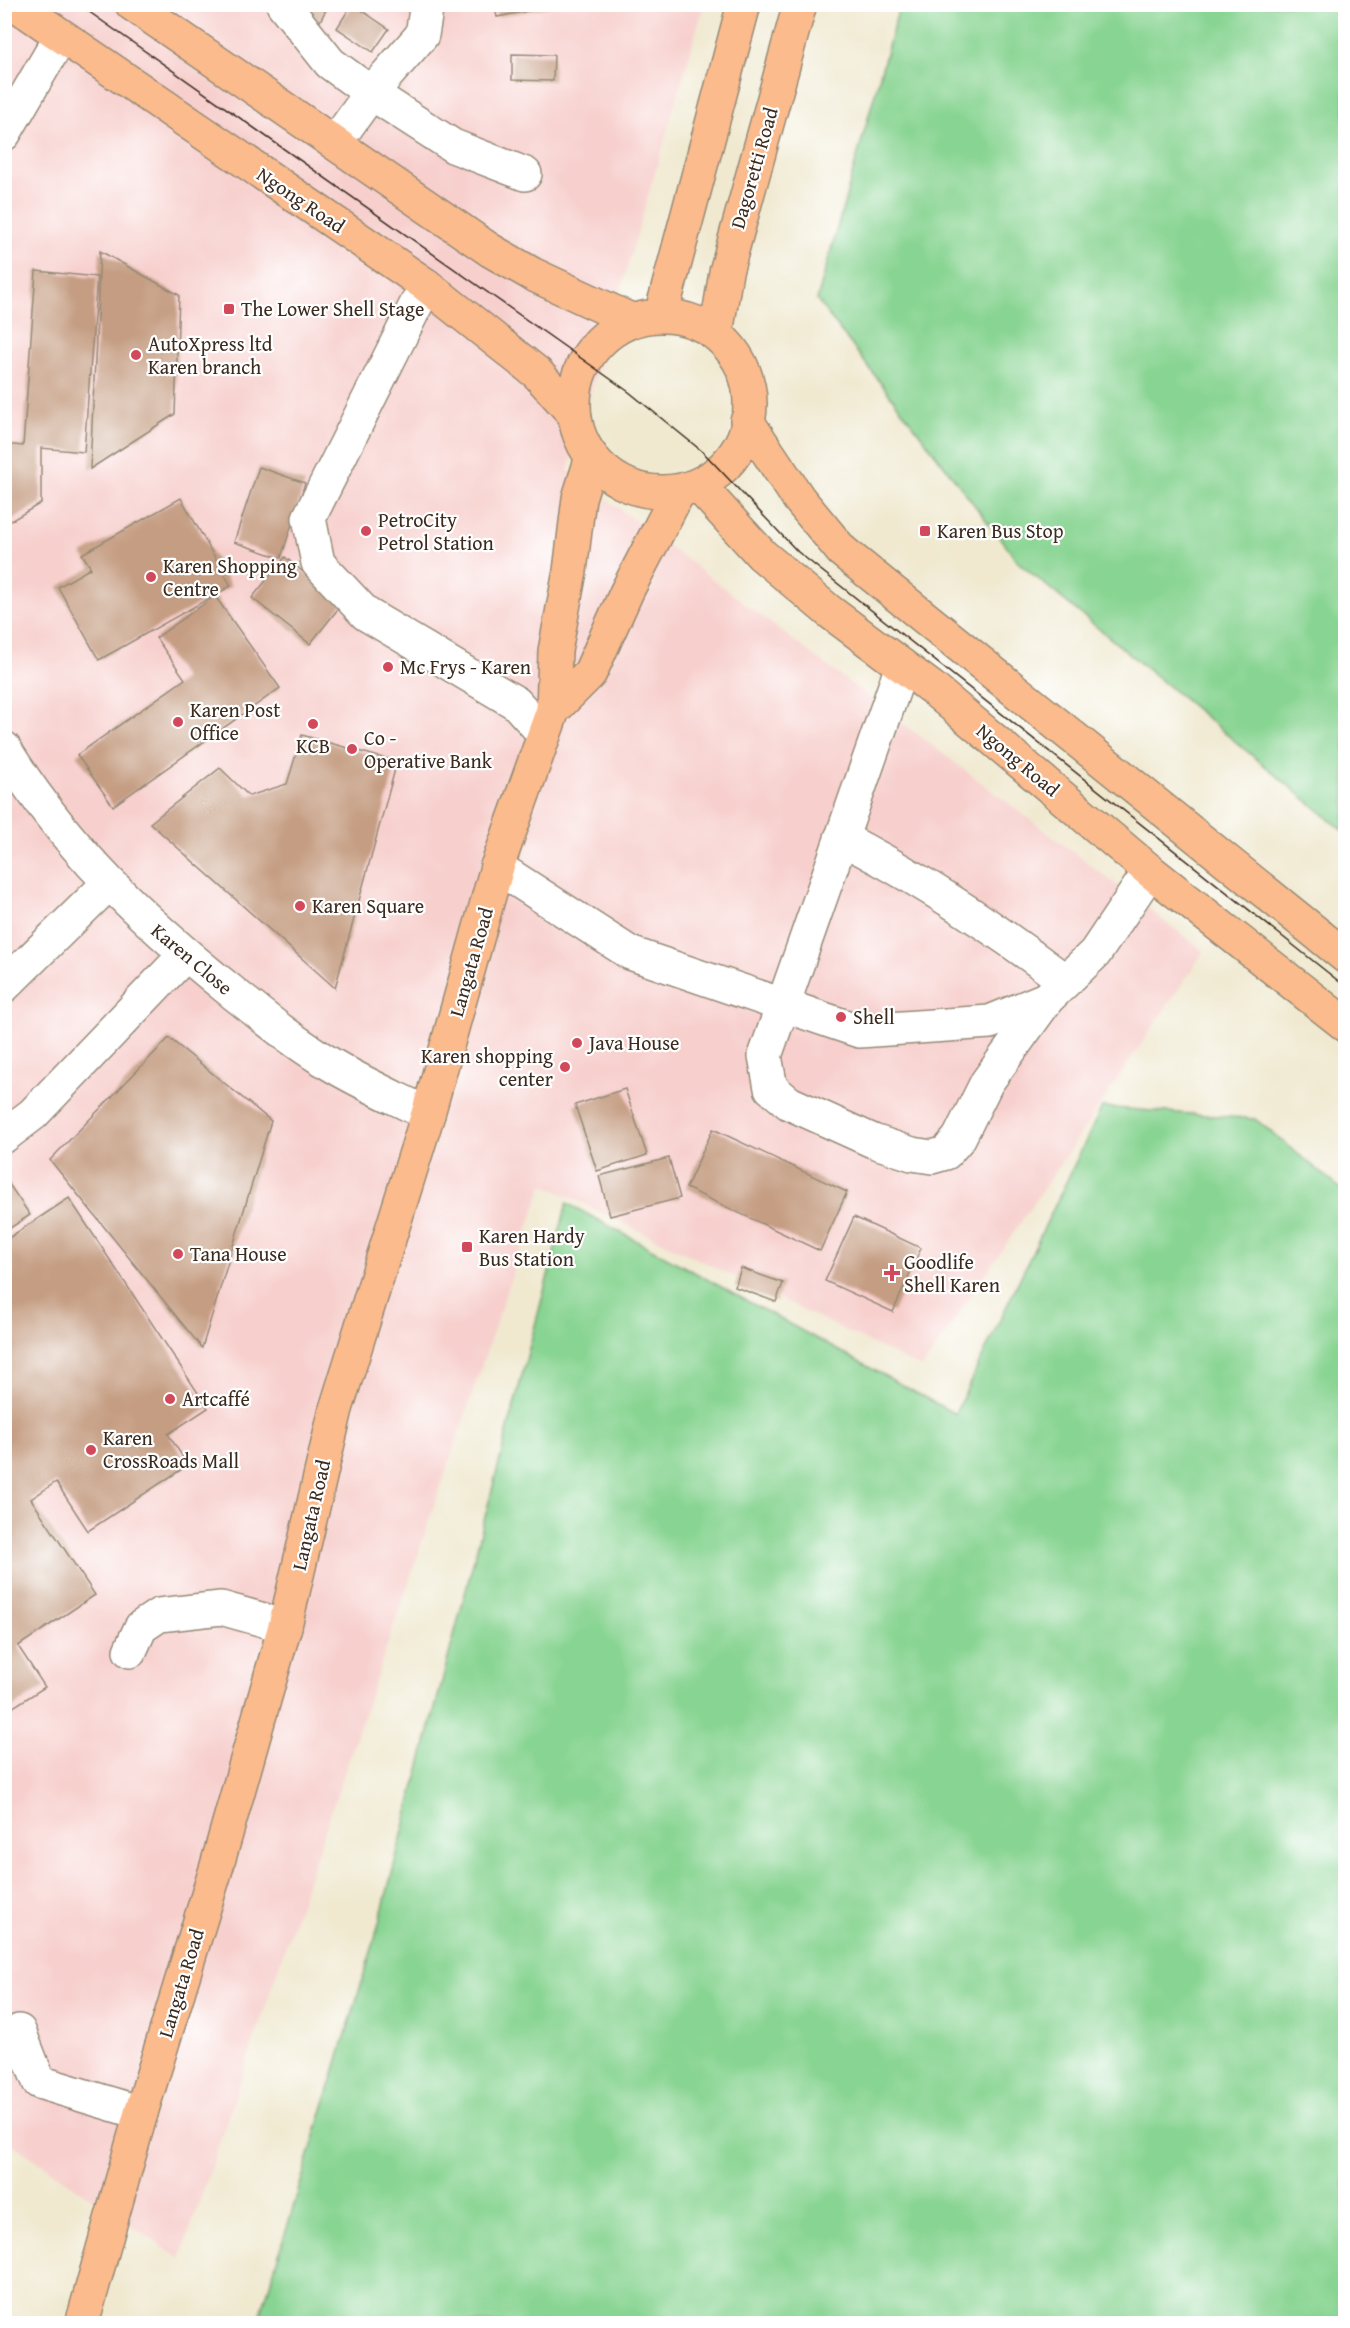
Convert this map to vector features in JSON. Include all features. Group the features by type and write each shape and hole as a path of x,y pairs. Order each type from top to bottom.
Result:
{"main road":[{"name":"Ngong Road","path":"15,4 426,285 537,373 573,413"},
{"path":"132,4 490,250 532,274 646,317 690,319 716,334 736,355 748,382 751,410 744,439 728,463 689,488 627,591 590,673 548,722"},
{"path":"689,488 650,492 623,483 599,466 582,442 573,413 575,383 586,356 606,334 646,317 744,4"},
{"name":"Dagoretti Road","path":"716,334 726,272 800,4"},
{"path":"747,421 799,499 842,551 1346,957"},
{"path":"548,722 555,651 570,571 579,498 592,457"},
{"name":"Ngong Road","path":"689,488 762,555 830,612 902,666 1150,872 1346,1025"},
{"name":"Langata Road","path":"82,2324 141,2113 216,1869 285,1626 336,1409 428,1114 497,867 548,722"}],"lane":[{"path":"283,4 330,63 371,93 453,146 525,174"},
{"path":"335,143 371,93 422,35 427,4"},
{"path":"4,134 61,36"},
{"path":"426,285 309,518 318,563 366,614 548,722"},
{"path":"902,666 765,1056 771,1088 789,1103 873,1141 912,1154 932,1157 946,1153 959,1138 987,1082 1057,989 1095,953 1150,872"},
{"name":"Karen Close","path":"4,748 24,779 108,884 185,955 326,1062 428,1114"},
{"path":"842,838 891,863 989,924 1057,989"},
{"path":"497,867 630,953 859,1031 990,1022 1057,989"},
{"path":"4,986 108,884"},
{"path":"4,1136 33,1114 185,955"},
{"path":"130,1651 141,1627 159,1615 221,1608 285,1626"},
{"path":"19,2031 39,2082 141,2113"}],"shaded area":[{"name":"Karen shopping center","path":"5,5 704,5 568,470 1204,951 922,1368 543,1184 180,2259 5,2139"}],"green space":[{"path":"900,4 1345,5 1345,832 1019,563 817,300"},
{"path":"1102,1107 1255,1119 1345,1192 1345,2323 258,2323 374,1942 567,1203 955,1414"}],"building":[{"path":"297,4 329,4 319,23"},
{"path":"352,4 389,29 373,52 337,28"},
{"path":"494,4 553,4 553,6 497,17"},
{"path":"512,54 554,55 553,81 512,80"},
{"name":"AutoXpress ltd Karen branch","path":"100,251 179,295 175,414 90,469"},
{"path":"36,271 97,277 84,452 41,448 41,503 4,525 4,444 23,446"},
{"path":"259,467 305,483 281,558 234,542"},
{"name":"Karen Shopping Centre","path":"181,498 231,586 99,660 58,587 91,568 82,554"},
{"path":"285,557 342,604 310,644 252,598"},
{"name":"Karen Post Office","path":"215,596 280,688 113,806 77,755 185,679 156,638"},
{"name":"Karen Square","path":"302,735 397,762 335,988 150,823 220,768 249,796 287,784"},
{"name":"Tana House","path":"169,1038 271,1121 202,1348 50,1160"},
{"path":"625,1089 647,1155 597,1171 575,1105"},
{"path":"713,1129 847,1192 820,1251 686,1188"},
{"path":"669,1158 680,1198 610,1216 599,1176"},
{"path":"4,1177 30,1215 4,1232"},
{"name":"Karen CrossRoads Mall","path":"69,1198 208,1408 168,1434 188,1465 88,1531 56,1482 31,1499 95,1595 18,1646 45,1687 4,1713 4,1241"},
{"path":"854,1217 921,1248 893,1312 825,1281"},
{"path":"741,1268 783,1283 776,1302 735,1287"}],"tram line":[{"path":"78,4 629,392 703,452 798,552 1346,987"}],"place":[{"name":"The Lower Shell Stage","path":"229,309"},
{"name":"AutoXpress ltd Karen branch","path":"136,355"},
{"name":"PetroCity Petrol Station","path":"366,531"},
{"name":"Karen Bus Stop","path":"925,531"},
{"name":"Karen Shopping Centre","path":"151,577"},
{"name":"Mc Frys - Karen","path":"388,667"},
{"name":"Karen Post Office","path":"178,722"},
{"name":"KCB","path":"313,724"},
{"name":"Co - Operative Bank","path":"352,749"},
{"name":"Karen Square","path":"300,906"},
{"name":"Shell","path":"841,1017"},
{"name":"Java House","path":"577,1043"},
{"name":"Karen shopping center","path":"565,1067"},
{"name":"Karen Hardy Bus Station","path":"467,1247"},
{"name":"Tana House","path":"178,1254"},
{"name":"Goodlife Shell Karen","path":"892,1273"},
{"name":"Artcaffé","path":"170,1399"},
{"name":"Karen CrossRoads Mall","path":"91,1450"}]}
